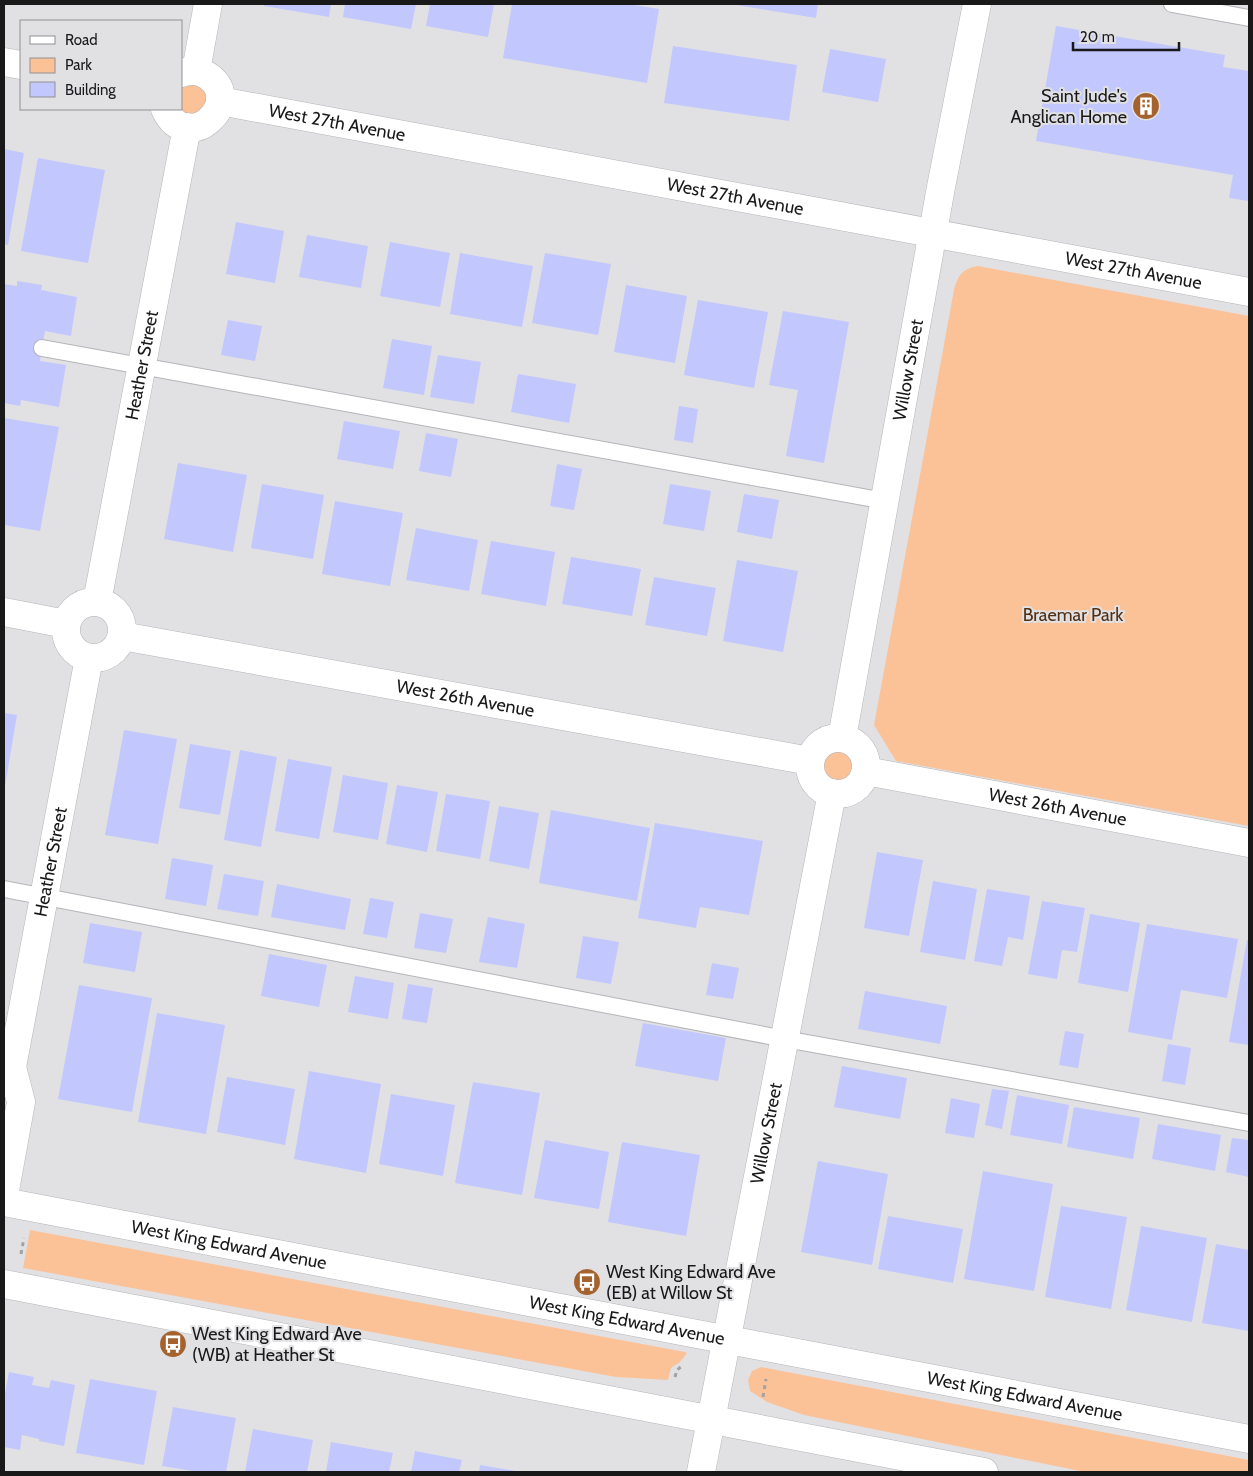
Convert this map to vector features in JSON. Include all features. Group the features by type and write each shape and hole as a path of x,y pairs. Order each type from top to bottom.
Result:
{"street":[{"path":"166,110 170,118 187,128 205,124 218,110 219,93 211,78 188,72 208,4"},
{"name":"Willow Street","path":"842,738 933,233 977,4"},
{"path":"4,62 20,65"},
{"name":"West 27th Avenue","path":"220,101 1249,292"},
{"name":"Heather Street","path":"97,602 187,128"},
{"path":"97,602 108,606 117,614 122,624 122,636 110,654 100,658 88,658 73,650 66,633 66,624 70,614 78,607 97,602"},
{"path":"4,612 66,624"},
{"name":"West 26th Avenue","path":"122,636 810,761"},
{"name":"Heather Street","path":"4,1196 20,1102 8,1073 44,896 88,658"},
{"path":"831,738 842,738 852,741 861,749 866,760 866,771 862,782 854,790 843,794 832,793 822,789 814,782 810,772 810,761 814,751 821,743 831,738"},
{"name":"West 26th Avenue","path":"866,771 1249,843"},
{"name":"Willow Street","path":"701,1472 832,793"},
{"name":"West King Edward Avenue","path":"4,1202 1249,1438"},
{"path":"4,1284 712,1418 984,1472"}],"lane":[{"path":"1172,4 1249,18"},
{"path":"42,348 885,501"},
{"path":"4,889 785,1039 1249,1123"}],"path":[{"path":"20,1259 25,1235"},
{"path":"762,1399 767,1376"}],"green space":[{"path":"182,81 207,84 209,110 184,117 181,110"},
{"name":"Braemar Park","path":"978,266 1249,316 1249,826 896,761 874,725 954,290 961,274 968,269"},
{"path":"837,748 850,754 856,767 850,780 837,786 824,780 818,767 824,754"},
{"path":"30,1230 687,1353 680,1362 671,1368 668,1380 616,1377 23,1268"},
{"path":"761,1367 1249,1460 1249,1472 1085,1472 804,1415 767,1402 750,1391 748,1380 752,1371"}],"building":[{"path":"264,4 331,4 329,17 264,6"},
{"path":"345,4 416,4 411,29 343,17"},
{"path":"430,4 494,4 488,37 426,26"},
{"path":"512,4 628,4 659,9 647,83 503,58"},
{"path":"730,4 818,4 816,18"},
{"name":"Saint Jude's Anglican Home","path":"1056,26 1225,55 1223,67 1249,71 1249,201 1229,198 1233,175 1036,141"},
{"path":"673,46 797,65 789,121 664,103"},
{"path":"830,49 886,59 878,102 822,92"},
{"path":"4,149 24,153 8,245 4,244"},
{"path":"38,158 105,170 88,263 21,251"},
{"path":"236,222 284,231 275,283 226,274"},
{"path":"307,235 368,246 361,288 299,277"},
{"path":"390,242 450,253 440,307 380,296"},
{"path":"460,253 533,266 522,327 450,314"},
{"path":"545,253 611,264 598,335 532,323"},
{"path":"17,281 42,285 41,290 77,297 71,336 45,331 42,348 40,361 66,365 59,407 21,400 20,406 4,403 4,284 17,286"},
{"path":"626,285 687,296 675,363 614,352"},
{"path":"698,300 768,312 754,388 684,375"},
{"path":"783,311 849,322 824,463 786,456 798,390 769,385"},
{"path":"228,320 262,326 255,361 221,355"},
{"path":"392,339 432,346 424,395 383,388"},
{"path":"438,355 481,362 474,404 430,397"},
{"path":"518,374 576,384 569,423 511,412"},
{"path":"679,406 698,409 693,443 674,440"},
{"path":"4,418 59,427 40,531 4,525"},
{"path":"344,421 400,431 393,469 337,459"},
{"path":"426,433 458,439 451,477 419,471"},
{"path":"178,463 247,475 233,552 164,539"},
{"path":"557,464 582,469 574,510 550,506"},
{"path":"262,484 324,495 313,559 251,548"},
{"path":"670,484 711,491 704,531 663,524"},
{"path":"744,494 779,500 772,539 737,532"},
{"path":"335,501 403,513 390,586 322,574"},
{"path":"416,528 478,540 469,591 406,580"},
{"path":"491,541 555,552 546,606 481,594"},
{"path":"571,557 641,569 632,616 562,604"},
{"path":"737,560 798,571 783,652 723,641"},
{"path":"654,577 716,588 707,636 645,625"},
{"path":"4,713 17,715 5,786 4,786"},
{"path":"124,730 177,739 158,844 105,835"},
{"path":"190,744 231,751 220,815 179,808"},
{"path":"240,750 277,757 261,847 224,840"},
{"path":"288,759 332,767 319,839 275,831"},
{"path":"343,775 388,783 378,840 333,832"},
{"path":"397,785 438,792 427,852 386,844"},
{"path":"446,794 490,801 480,859 436,851"},
{"path":"499,806 539,813 529,869 489,861"},
{"path":"551,810 650,828 637,901 539,883"},
{"path":"655,823 763,841 749,915 700,907 696,928 638,918"},
{"path":"877,852 923,860 909,936 864,928"},
{"path":"172,858 213,865 206,906 165,899"},
{"path":"224,874 264,881 258,916 217,909"},
{"path":"933,881 977,889 965,960 920,952"},
{"path":"277,884 351,899 345,930 271,917"},
{"path":"987,889 1030,896 1023,940 1008,937 1002,966 974,961"},
{"path":"370,898 394,902 387,938 363,934"},
{"path":"1042,901 1085,908 1077,952 1062,950 1057,979 1028,974"},
{"path":"420,913 453,919 446,953 414,948"},
{"path":"1090,914 1140,923 1128,992 1078,983"},
{"path":"488,917 525,924 517,968 479,962"},
{"path":"90,923 142,932 135,972 83,963"},
{"path":"1147,924 1238,939 1227,998 1181,990 1172,1040 1128,1032"},
{"path":"583,936 619,942 611,984 576,978"},
{"path":"1247,940 1249,940 1249,1045 1229,1042"},
{"path":"269,954 327,965 319,1007 261,996"},
{"path":"712,963 739,968 733,999 706,995"},
{"path":"355,976 394,983 388,1019 348,1012"},
{"path":"408,984 433,988 427,1023 402,1019"},
{"path":"79,985 152,998 132,1112 58,1099"},
{"path":"865,991 947,1006 940,1044 858,1029"},
{"path":"157,1013 225,1025 206,1134 138,1122"},
{"path":"643,1023 726,1038 718,1081 635,1066"},
{"path":"1065,1031 1084,1034 1078,1068 1059,1065"},
{"path":"1168,1044 1191,1048 1185,1085 1162,1081"},
{"path":"842,1066 907,1078 900,1119 834,1107"},
{"path":"309,1071 381,1084 366,1173 294,1159"},
{"path":"227,1077 295,1089 285,1145 217,1132"},
{"path":"473,1082 540,1093 522,1195 455,1183"},
{"path":"992,1089 1009,1091 1002,1129 985,1125"},
{"path":"391,1094 455,1105 443,1176 379,1164"},
{"path":"1017,1095 1069,1105 1062,1144 1010,1135"},
{"path":"951,1098 980,1104 974,1138 945,1133"},
{"path":"1074,1107 1140,1118 1133,1159 1067,1147"},
{"path":"1158,1124 1221,1135 1215,1171 1152,1159"},
{"path":"1232,1138 1249,1140 1249,1177 1226,1172"},
{"path":"545,1140 609,1152 599,1209 534,1198"},
{"path":"622,1142 700,1155 686,1236 608,1222"},
{"path":"818,1161 888,1174 872,1265 801,1252"},
{"path":"983,1171 1053,1184 1034,1291 964,1279"},
{"path":"1061,1206 1127,1217 1111,1309 1045,1297"},
{"path":"888,1216 963,1229 953,1283 878,1269"},
{"path":"1141,1226 1207,1238 1192,1322 1126,1310"},
{"path":"1216,1244 1249,1250 1249,1331 1202,1323"},
{"path":"9,1372 34,1377 32,1385 49,1388 51,1380 75,1385 64,1446 22,1435 20,1450 4,1447 4,1399"},
{"path":"90,1379 157,1391 144,1465 76,1453"},
{"path":"173,1407 236,1418 226,1472 199,1472 162,1466"},
{"path":"253,1429 313,1440 307,1472 245,1472"},
{"path":"331,1442 393,1453 389,1472 326,1472"},
{"path":"415,1451 462,1460 459,1472 411,1472"},
{"path":"480,1465 516,1471 516,1472 479,1472"}],"place":[{"name":"Saint Jude's Anglican Home","path":"1146,106"},
{"name":"West King Edward Ave (EB) at Willow St","path":"587,1282"},
{"name":"West King Edward Ave (WB) at Heather St","path":"173,1344"}]}
